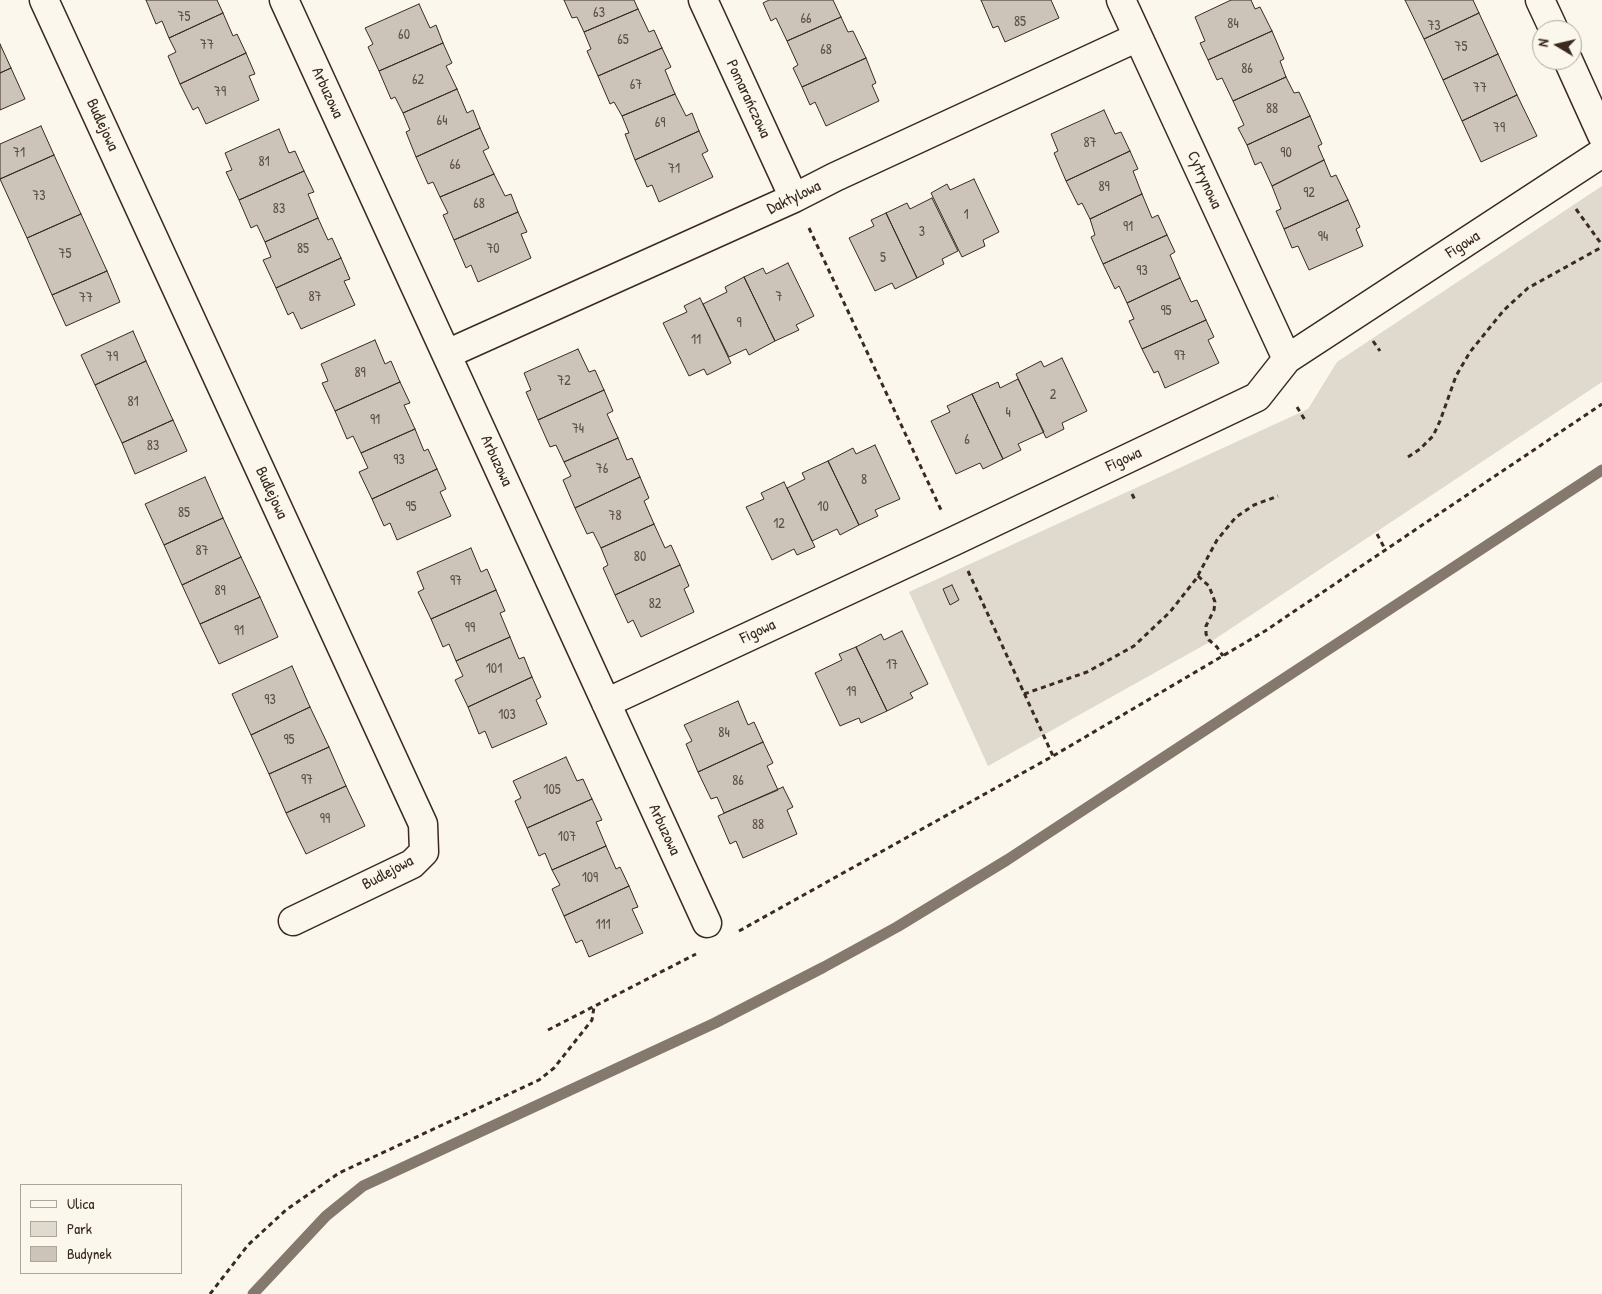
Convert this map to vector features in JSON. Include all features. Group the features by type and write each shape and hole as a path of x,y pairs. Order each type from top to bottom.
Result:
{"street":[{"name":"Budlejowa","path":"44,0 423,824 424,852 412,864 293,921"},
{"name":"Arbuzowa","path":"284,0 707,923"},
{"name":"Pomarańczowa","path":"702,0 794,198"},
{"name":"Cytrynowa","path":"1121,0 1287,360"},
{"path":"1540,0 1549,20"},
{"name":"Daktylowa","path":"447,354 794,198 835,177 1138,37"},
{"path":"1573,70 1602,135"},
{"name":"Figowa","path":"606,703 1257,397 1287,360 1602,153"}],"path":[{"path":"1408,457 1420,449 1433,436 1456,376 1470,352 1504,310 1528,288 1602,246 1570,202 1559,182"},
{"path":"807,224 942,513"},
{"path":"738,932 1053,756 1265,631 1602,404"},
{"path":"1297,407 1305,420"},
{"path":"1024,694 1087,672 1134,646 1170,612 1198,576 1217,540 1236,517 1254,505 1278,496"},
{"path":"1377,534 1385,549"},
{"path":"968,571 1053,756"},
{"path":"1198,576 1209,586 1215,602 1214,610 1206,626 1206,634 1223,656"},
{"path":"548,1030 697,953"},
{"path":"210,1294 248,1245 286,1210 339,1173 539,1080 554,1068 592,1020 594,1006"}],"green space":[{"path":"1602,186 1602,382 1215,639 988,766 909,592 1308,409 1337,362"}],"building":[{"path":"146,0 217,0 223,13 169,38 162,21 156,24"},
{"path":"564,0 634,0 638,9 584,32 577,17 572,18"},
{"path":"769,0 833,0 841,17 787,41 776,18 771,21 763,3"},
{"path":"981,0 1051,0 1059,18 1005,42 998,26 993,28"},
{"path":"1231,0 1251,0 1255,9 1260,7 1272,31 1208,60 1200,43 1205,41 1195,17"},
{"path":"1405,0 1473,0 1479,13 1424,39"},
{"path":"419,4 430,28 436,25 443,43 379,71 368,47 373,44 365,28"},
{"path":"638,9 649,32 654,30 662,48 598,76 587,51 591,49 584,32"},
{"path":"223,13 233,36 237,34 246,53 180,84 168,56 176,52 169,38"},
{"path":"1479,13 1498,54 1443,80 1424,39"},
{"path":"841,17 848,32 853,31 866,58 802,87 793,68 798,65 787,41"},
{"path":"1272,31 1284,59 1280,61 1286,77 1233,101 1222,78 1217,80 1208,60"},
{"path":"443,43 452,63 446,66 457,89 403,113 395,97 391,99 379,71"},
{"path":"0,44 11,68 0,73"},
{"path":"662,48 671,67 665,70 675,94 622,116 614,102 610,104 598,76"},
{"path":"246,53 255,74 249,76 259,100 206,124 198,107 193,110 180,84"},
{"path":"1498,54 1517,95 1462,121 1443,80"},
{"path":"866,58 876,83 872,85 879,101 826,126 815,102 810,105 802,87"},
{"path":"11,68 25,99 0,110 0,73"},
{"path":"1286,77 1294,93 1299,92 1310,116 1247,145 1238,128 1244,125 1233,101"},
{"path":"457,89 467,113 473,110 480,128 416,157 406,132 410,130 403,113"},
{"path":"675,94 686,116 692,113 699,131 635,160 625,134 629,133 622,116"},
{"path":"1517,95 1537,136 1481,162 1462,121"},
{"path":"1104,110 1115,134 1121,132 1130,151 1066,181 1054,153 1058,151 1051,134"},
{"path":"1310,116 1322,144 1318,146 1324,160 1272,186 1261,162 1255,165 1247,145"},
{"path":"41,126 54,155 0,179 0,144"},
{"path":"480,128 489,148 483,151 494,174 440,197 433,182 428,184 416,157"},
{"path":"279,129 289,153 295,151 304,171 239,200 226,172 232,170 225,153"},
{"path":"699,131 708,151 702,154 713,177 659,202 652,185 647,187 635,160"},
{"path":"1130,151 1138,169 1133,171 1142,194 1090,219 1082,203 1078,205 1066,181"},
{"path":"54,155 81,214 27,238 0,179"},
{"path":"1324,160 1331,177 1336,175 1348,200 1284,229 1276,211 1281,209 1272,186"},
{"path":"304,171 314,192 308,194 318,218 265,242 257,225 251,228 239,200"},
{"path":"494,174 505,196 511,194 518,212 454,240 443,215 448,213 440,197"},
{"path":"974,179 999,232 983,240 985,246 962,257 931,193 947,184 950,190"},
{"path":"1142,194 1152,218 1158,215 1167,235 1103,264 1091,237 1095,235 1090,219"},
{"path":"932,198 958,251 942,259 944,264 917,278 886,213 907,203 910,209"},
{"path":"1348,200 1360,227 1356,229 1363,246 1309,270 1298,246 1292,248 1284,229"},
{"path":"518,212 527,232 521,234 531,258 478,282 471,265 466,268 454,240"},
{"path":"886,213 917,278 895,289 892,283 875,291 849,238 874,226 871,220"},
{"path":"81,214 107,271 52,295 27,238"},
{"path":"318,218 328,240 332,238 341,258 276,288 263,260 271,257 265,242"},
{"path":"1167,235 1175,252 1170,255 1180,278 1127,303 1119,286 1115,289 1103,264"},
{"path":"341,258 350,279 344,281 355,305 301,329 293,312 288,315 276,288"},
{"path":"788,263 814,316 796,325 799,330 775,341 744,277 763,268 766,274"},
{"path":"107,271 120,302 66,326 52,295"},
{"path":"744,277 775,341 749,355 746,349 729,357 703,304 727,292 725,287"},
{"path":"1180,278 1191,302 1197,300 1206,320 1142,349 1129,321 1134,319 1127,303"},
{"path":"700,298 731,363 707,375 704,369 689,376 663,323 687,312 684,306"},
{"path":"1206,320 1214,337 1208,340 1219,363 1165,388 1158,371 1154,373 1142,349"},
{"path":"133,331 146,361 95,385 81,355"},
{"path":"375,340 385,364 391,361 400,382 335,411 322,383 328,381 321,364"},
{"path":"578,349 589,372 595,370 604,390 538,420 526,392 531,390 524,373"},
{"path":"1062,358 1087,411 1062,423 1064,429 1046,438 1016,374 1041,361 1044,367"},
{"path":"146,361 173,420 122,443 95,385"},
{"path":"1018,379 1044,432 1018,444 1021,450 1003,459 972,394 998,382 1000,388"},
{"path":"400,382 410,403 404,405 415,429 361,453 353,436 347,439 335,411"},
{"path":"604,390 613,411 607,414 618,438 564,462 556,445 550,447 538,420"},
{"path":"972,394 1003,459 983,469 980,463 956,474 931,421 950,412 947,406"},
{"path":"173,420 187,451 135,474 122,443"},
{"path":"415,429 424,451 428,449 437,469 372,499 359,472 368,468 361,453"},
{"path":"618,438 627,460 632,458 640,477 575,508 563,480 571,476 564,462"},
{"path":"875,445 900,499 875,510 878,516 859,525 828,461 853,448 856,454"},
{"path":"828,461 859,525 840,535 837,529 812,541 787,488 805,479 802,473"},
{"path":"437,469 446,489 440,492 451,516 397,540 390,523 384,526 372,499"},
{"path":"205,477 223,518 164,545 145,504"},
{"path":"640,477 649,498 644,501 654,524 601,548 593,532 587,534 575,508"},
{"path":"784,482 815,547 797,555 794,549 772,560 746,507 764,499 761,493"},
{"path":"223,518 241,557 182,585 164,545"},
{"path":"654,524 665,548 671,545 680,565 615,595 603,568 608,565 601,548"},
{"path":"471,548 481,572 487,569 496,590 431,619 418,592 424,589 417,572"},
{"path":"241,557 260,597 200,624 182,585"},
{"path":"680,565 689,586 684,589 694,612 641,637 633,620 628,623 615,595"},
{"path":"952,585 959,600 950,605 943,589"},
{"path":"496,590 505,611 500,613 510,637 456,661 449,644 443,647 431,619"},
{"path":"260,597 278,637 219,664 200,624"},
{"path":"902,631 928,684 910,693 913,698 887,711 856,647 881,634 884,640"},
{"path":"510,637 519,659 524,657 532,677 468,707 455,680 463,676 456,661"},
{"path":"856,647 887,711 861,723 859,718 840,726 815,673 842,660 839,654"},
{"path":"292,666 310,707 251,735 232,694"},
{"path":"532,677 541,697 536,700 547,724 492,748 485,731 479,734 468,707"},
{"path":"738,701 748,725 754,722 763,742 698,772 686,744 692,741 684,725"},
{"path":"310,707 329,747 269,774 251,735"},
{"path":"763,742 773,763 767,766 778,790 724,813 717,797 711,799 698,772"},
{"path":"329,747 346,786 286,813 269,774"},
{"path":"566,757 577,781 583,779 592,799 527,828 515,801 521,798 513,781"},
{"path":"346,786 365,826 306,854 286,813"},
{"path":"783,787 793,807 787,810 797,834 743,858 736,841 730,844 718,816"},
{"path":"592,799 602,820 596,822 606,846 552,870 545,853 539,856 527,828"},
{"path":"606,846 616,869 620,867 629,886 564,916 552,889 560,885 552,870"},
{"path":"629,886 638,907 632,909 643,933 589,957 582,940 576,943 564,916"}],"waterway":[{"path":"253,1294 326,1216 363,1186 715,1023 897,927 1007,860 1602,470"}]}
